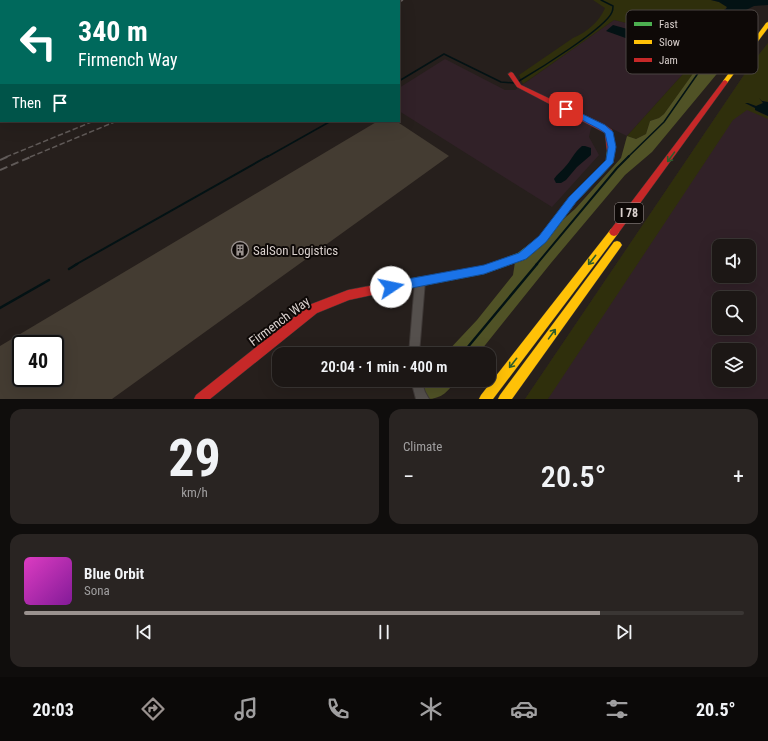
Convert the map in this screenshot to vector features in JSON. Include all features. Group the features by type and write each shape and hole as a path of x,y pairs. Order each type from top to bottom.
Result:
{"main road":[{"name":"I 78","path":"758,38 768,24"},
{"name":"I 78","path":"758,48 768,34"},
{"name":"I 78","path":"485,399 651,184 731,74"},
{"name":"I 78","path":"654,194 740,74"},
{"name":"Firmench Way","path":"200,399 314,309 348,295 484,270 522,256 543,239 573,200 610,161 612,147 609,132 602,127 515,80"},
{"name":"I 78","path":"504,399 621,239"}],"street":[{"path":"415,347 420,281"},
{"path":"418,387 423,399"}],"shaded area":[{"path":"593,0 711,0 719,2 727,7 724,10 626,10 626,23 614,20 523,84 519,75 592,26 603,13 605,8"},
{"path":"711,0 768,0 768,5 754,6 746,10 724,10 727,7 719,2"},
{"path":"614,20 626,23 626,74 683,74 627,136 600,123 591,128 589,137 599,155 552,207 400,112 400,87 445,59 505,90 515,90"},
{"path":"613,25 626,29 626,38 606,31"},
{"path":"768,43 768,399 525,399 745,74 758,74 758,56"},
{"path":"768,43 768,102 760,99 763,103 756,106 745,103 755,108 756,111 768,116 768,119 747,110 733,120 548,399 525,399 745,74 758,74 758,56"},
{"path":"683,74 693,74 664,114 659,118 650,121 646,134 636,139 627,136"},
{"path":"759,98 762,101 768,102 768,116 745,103 756,106 763,103"},
{"path":"582,146 591,148 591,155 577,167 566,180 561,183 556,183 554,179 555,177"}],"green space":[{"path":"693,74 717,74 652,152 625,175 551,263 484,347 452,347 477,320 513,275 515,262 575,209 621,158 627,136 636,139 646,134 650,121 659,118 664,114"},
{"path":"423,387 451,387 437,398 427,399"}],"building":[{"name":"SalSon Logistics","path":"376,122 398,122 449,156 112,399 0,399 0,346 12,339 12,387 64,387 64,335 18,335"}],"waterway":[{"path":"519,81 570,49 607,19 613,10 613,6 601,0"},
{"path":"400,80 444,54 501,82 515,83"},
{"path":"628,157 664,122 697,74"},
{"path":"267,157 329,122"},
{"path":"75,265 268,156"},
{"path":"536,265 617,168 628,157"},
{"path":"69,269 77,264"},
{"path":"468,347 537,264"},
{"path":"0,308 49,280"}],"railway":[{"path":"6,157 92,122"},
{"path":"30,157 115,122"},
{"path":"0,160 9,156"},
{"path":"0,170 33,156"}],"traffic: fast":[{"path":"396,286 484,270 522,256 543,239 573,200 610,161 611,151"}],"traffic: slow":[{"path":"758,37 768,24"},
{"path":"725,82 731,74"},
{"path":"485,399 614,232"},
{"path":"504,399 617,245"}],"traffic: jam":[{"path":"511,74 519,86 602,127 609,132 611,151"},
{"path":"614,232 725,82"},
{"path":"200,399 313,309 348,295 396,286"}],"place":[{"name":"SalSon Logistics","path":"240,250"}],"route":[{"path":"391,287 484,270 522,256 543,239 573,200 610,161 612,147 609,132 566,109"}]}
